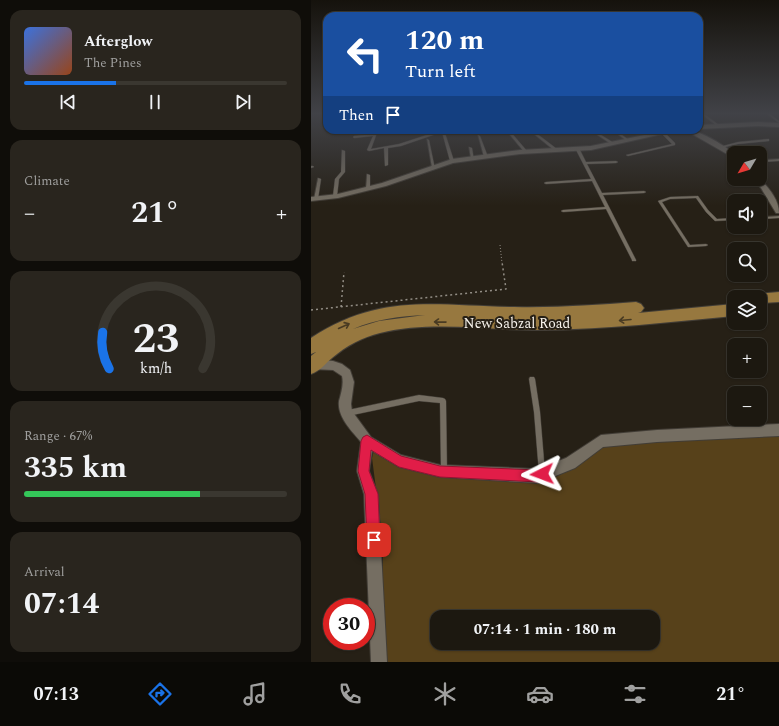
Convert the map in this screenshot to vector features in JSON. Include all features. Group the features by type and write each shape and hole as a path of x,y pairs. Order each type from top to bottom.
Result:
{"main road":[{"path":"767,298 779,297"},
{"name":"New Sabzal Road","path":"311,347 339,328 366,318 400,310 432,308 513,313 578,312 727,301"},
{"path":"767,307 779,306"},
{"name":"New Sabzal Road","path":"312,365 347,339 391,324 429,322 542,324 605,322 727,311"}],"street":[{"path":"314,199 335,196 368,188 452,161 606,144"},
{"path":"715,144 727,151"},
{"path":"763,186 779,211"},
{"path":"312,365 337,366 344,371 348,378 345,406 348,414 367,441 399,461 444,472 538,476 570,464 601,441 657,436 779,430"},
{"path":"367,441 363,471 371,494 379,662"}],"lane":[{"path":"371,144 369,150 403,144"},
{"path":"429,144 434,168"},
{"path":"447,144 452,161"},
{"path":"482,144 486,157"},
{"path":"518,144 525,152"},
{"path":"549,144 557,150"},
{"path":"628,155 674,144"},
{"path":"721,147 732,144"},
{"path":"386,147 386,165"},
{"path":"469,148 473,159"},
{"path":"577,148 634,260"},
{"path":"335,196 337,179 343,172 343,151"},
{"path":"767,161 779,160"},
{"path":"584,163 616,162"},
{"path":"368,175 368,188"},
{"path":"314,199 319,179"},
{"path":"546,183 593,180"},
{"path":"600,194 644,192"},
{"path":"706,245 689,246 660,201 670,198 697,197 707,211 716,220 727,219"},
{"path":"563,211 607,208"},
{"path":"767,218 779,217"},
{"path":"532,379 537,412 542,474"},
{"path":"348,414 419,398 443,401 444,472"}],"path":[{"path":"311,310 505,289 500,245"},
{"path":"341,307 344,272"}],"shaded area":[{"path":"779,434 779,662 383,662 383,542 372,458 374,450 394,464 524,481 545,482 575,467 607,443"}],"route":[{"path":"374,540 371,494 363,471 367,441 377,449 399,461 440,471 538,476 542,474"}]}
